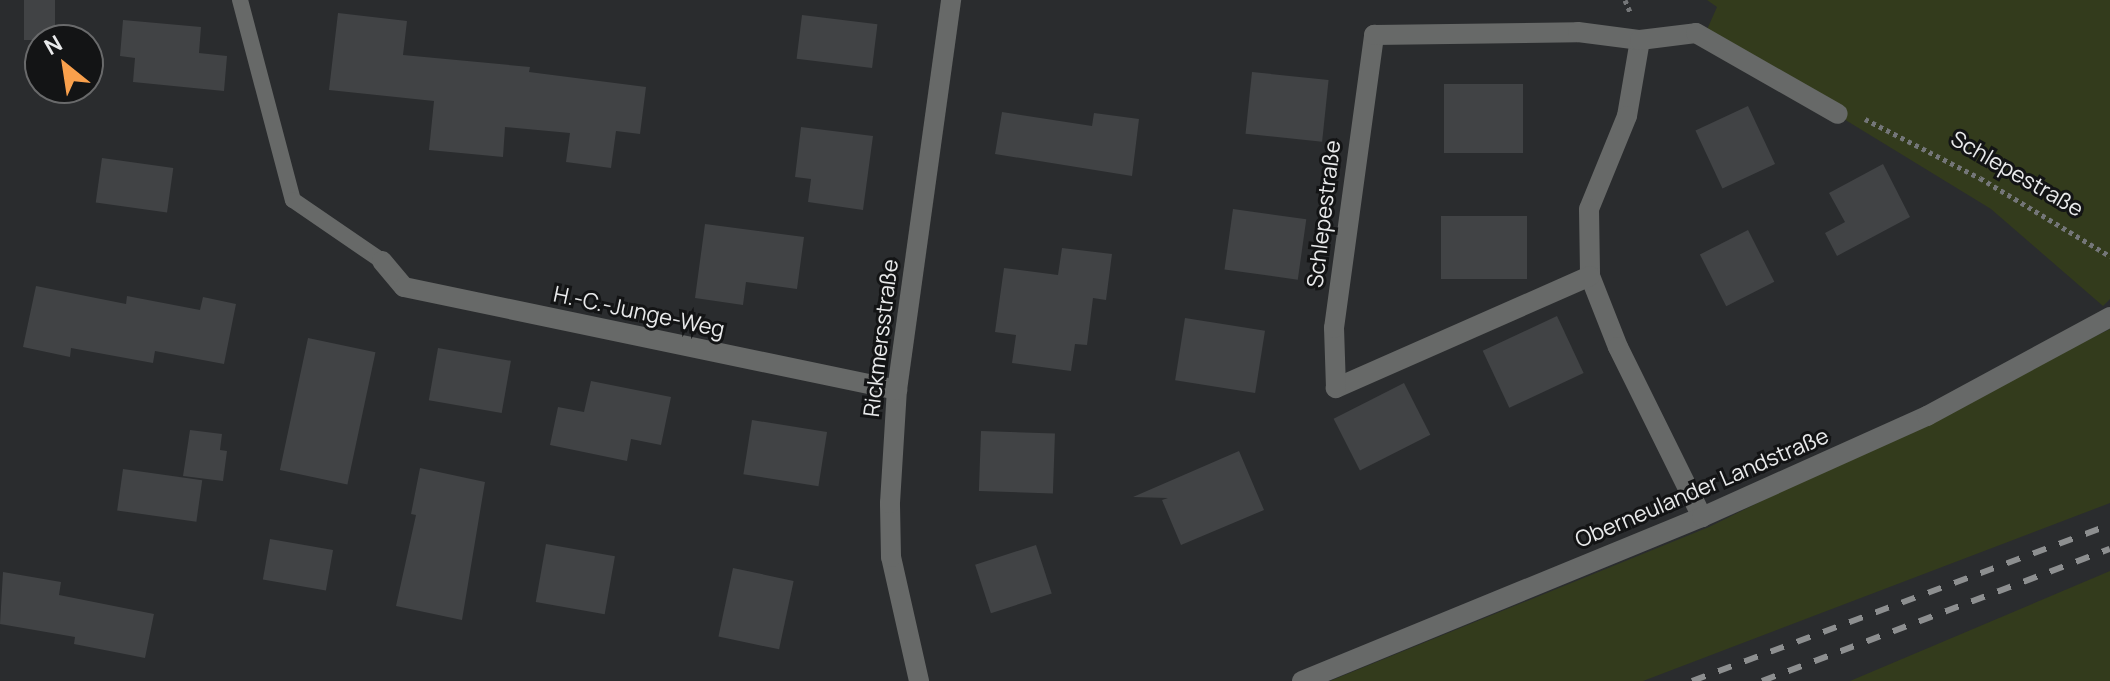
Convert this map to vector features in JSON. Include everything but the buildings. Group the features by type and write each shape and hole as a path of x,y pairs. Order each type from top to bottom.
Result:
{"street":[{"name":"Rickmersstraße","path":"919,681 891,557 897,390 951,0"},
{"name":"Schlepestraße","path":"1590,276 1336,388 1334,328 1374,35 1578,32 1640,40 1696,33 1838,114"},
{"path":"1640,40 1627,116 1597,178 1589,209 1590,276 1618,347 1702,517"},
{"name":"H.-C.-Junge-Weg","path":"382,261 404,287 897,390"},
{"name":"Oberneulander Landstraße","path":"1302,681 1702,517 1927,416 2110,317"}],"lane":[{"path":"240,0 293,200 382,261"}],"path":[{"name":"Schlepestraße","path":"1838,114 1851,112 1980,178 2110,256"}],"green space":[{"path":"1707,0 2110,0 2110,299 2103,306 1991,209 1705,34 1717,7"},
{"path":"2110,329 2110,503 1643,681 1330,681 1709,527"},
{"path":"2110,571 2110,681 1850,681"}],"railway":[{"path":"1692,681 2110,525"},
{"path":"1762,681 2110,549"}]}
